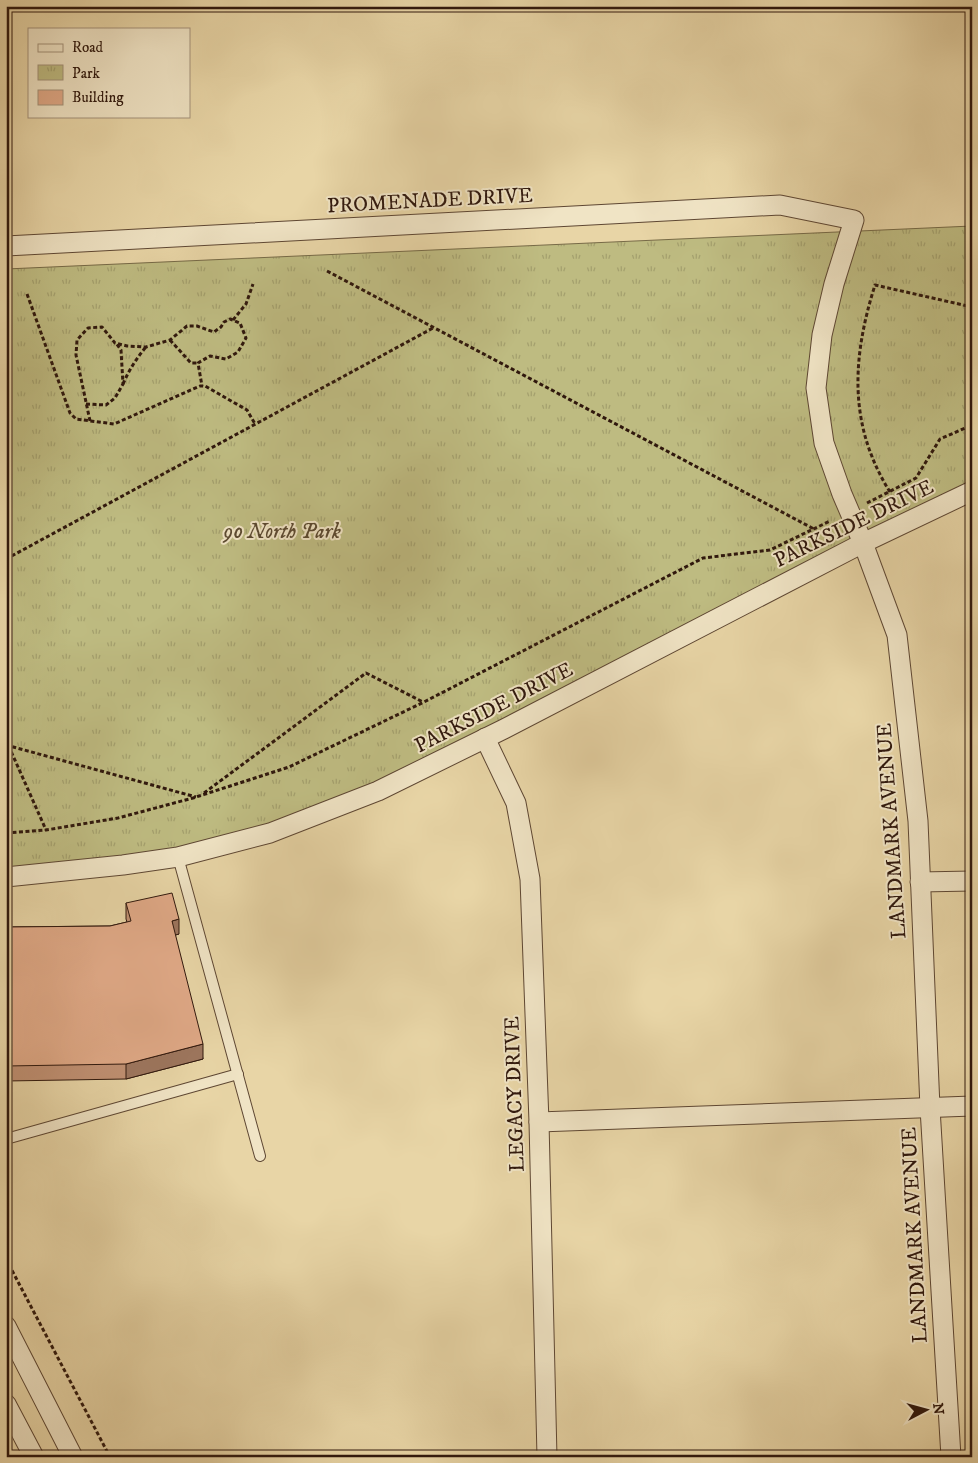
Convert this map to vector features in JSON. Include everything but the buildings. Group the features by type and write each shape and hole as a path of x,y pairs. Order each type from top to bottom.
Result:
{"street":[{"name":"PROMENADE DRIVE","path":"6,246 780,205 854,220"},
{"name":"LANDMARK AVENUE","path":"854,220 834,284 822,335 816,388 824,443 898,635 918,821 930,1108 951,1457"},
{"name":"PARKSIDE DRIVE","path":"6,877 123,865 178,857 270,833 378,791 485,738 863,543 972,491"},
{"name":"LEGACY DRIVE","path":"485,738 516,803 530,879 548,1457"},
{"path":"920,882 972,881"},
{"path":"539,1122 972,1106"},
{"path":"6,1326 73,1457"},
{"path":"6,1404 34,1457"}],"lane":[{"path":"178,857 260,1156"},
{"path":"6,1139 238,1074"}],"path":[{"path":"327,271 814,529"},
{"path":"233,320 246,304 253,284"},
{"path":"890,492 880,477 869,450 862,425 857,392 859,352 865,317 876,285 972,307"},
{"path":"27,294 70,413 76,419 114,424 205,386 247,410 255,424"},
{"path":"115,342 127,346 146,347 170,340 188,326 197,326 214,332 224,322 233,320 240,322 246,338 238,352 226,359 210,356 198,364 191,363 170,340"},
{"path":"90,421 76,355 77,340 88,328 102,327 121,350 123,384"},
{"path":"6,559 433,327"},
{"path":"86,404 106,405 115,398 129,370 146,347"},
{"path":"198,364 202,386"},
{"path":"6,833 46,830 118,818 199,796 289,767 424,702 703,558 770,550 890,492 916,478 940,439 972,425"},
{"path":"199,796 366,673 424,702"},
{"path":"6,740 46,830"},
{"path":"8,746 199,796"},
{"path":"6,1259 110,1457"}],"green space":[{"name":"90 North Park","path":"972,226 972,491 719,617 270,833 6,877 6,269"}]}
